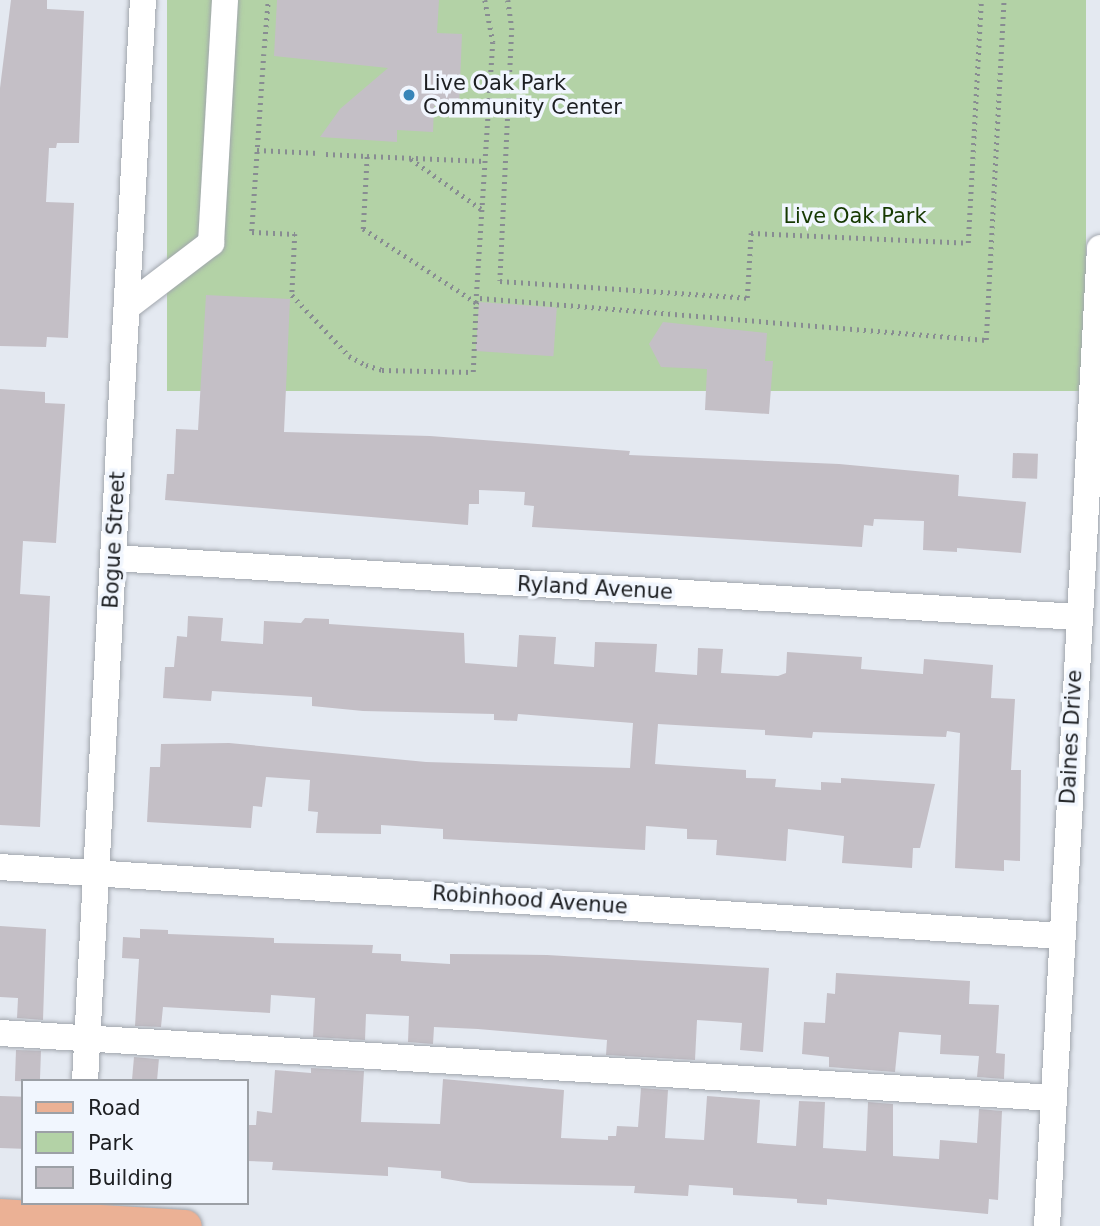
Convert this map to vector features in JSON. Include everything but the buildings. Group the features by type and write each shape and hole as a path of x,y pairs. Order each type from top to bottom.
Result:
{"main road":[{"path":"0,1215 78,1216 185,1226"}],"street":[{"name":"Bogue Street","path":"85,1079 143,0"},
{"path":"127,307 211,243 225,0"},
{"name":"Daines Drive","path":"1047,1226 1078,617 1092,538 1100,248"},
{"name":"Ryland Avenue","path":"113,558 1078,617"},
{"name":"Robinhood Avenue","path":"0,867 96,870 1061,936"},
{"path":"0,1033 1054,1098"}],"path":[{"path":"268,0 253,232 295,234 292,295 349,356 383,370 473,372 493,42 485,0"},
{"path":"508,0 512,28 499,281 747,298 751,233 968,243 981,0"},
{"path":"476,303 480,298 986,340 1004,0"},
{"path":"257,150 318,153"},
{"path":"327,154 485,161"},
{"path":"367,156 363,229 476,303"},
{"path":"411,158 481,209"}],"green space":[{"name":"Live Oak Park","path":"167,0 1086,0 1086,391 167,391"}],"place":[{"name":"Live Oak Park Community Center","path":"409,95"}]}
